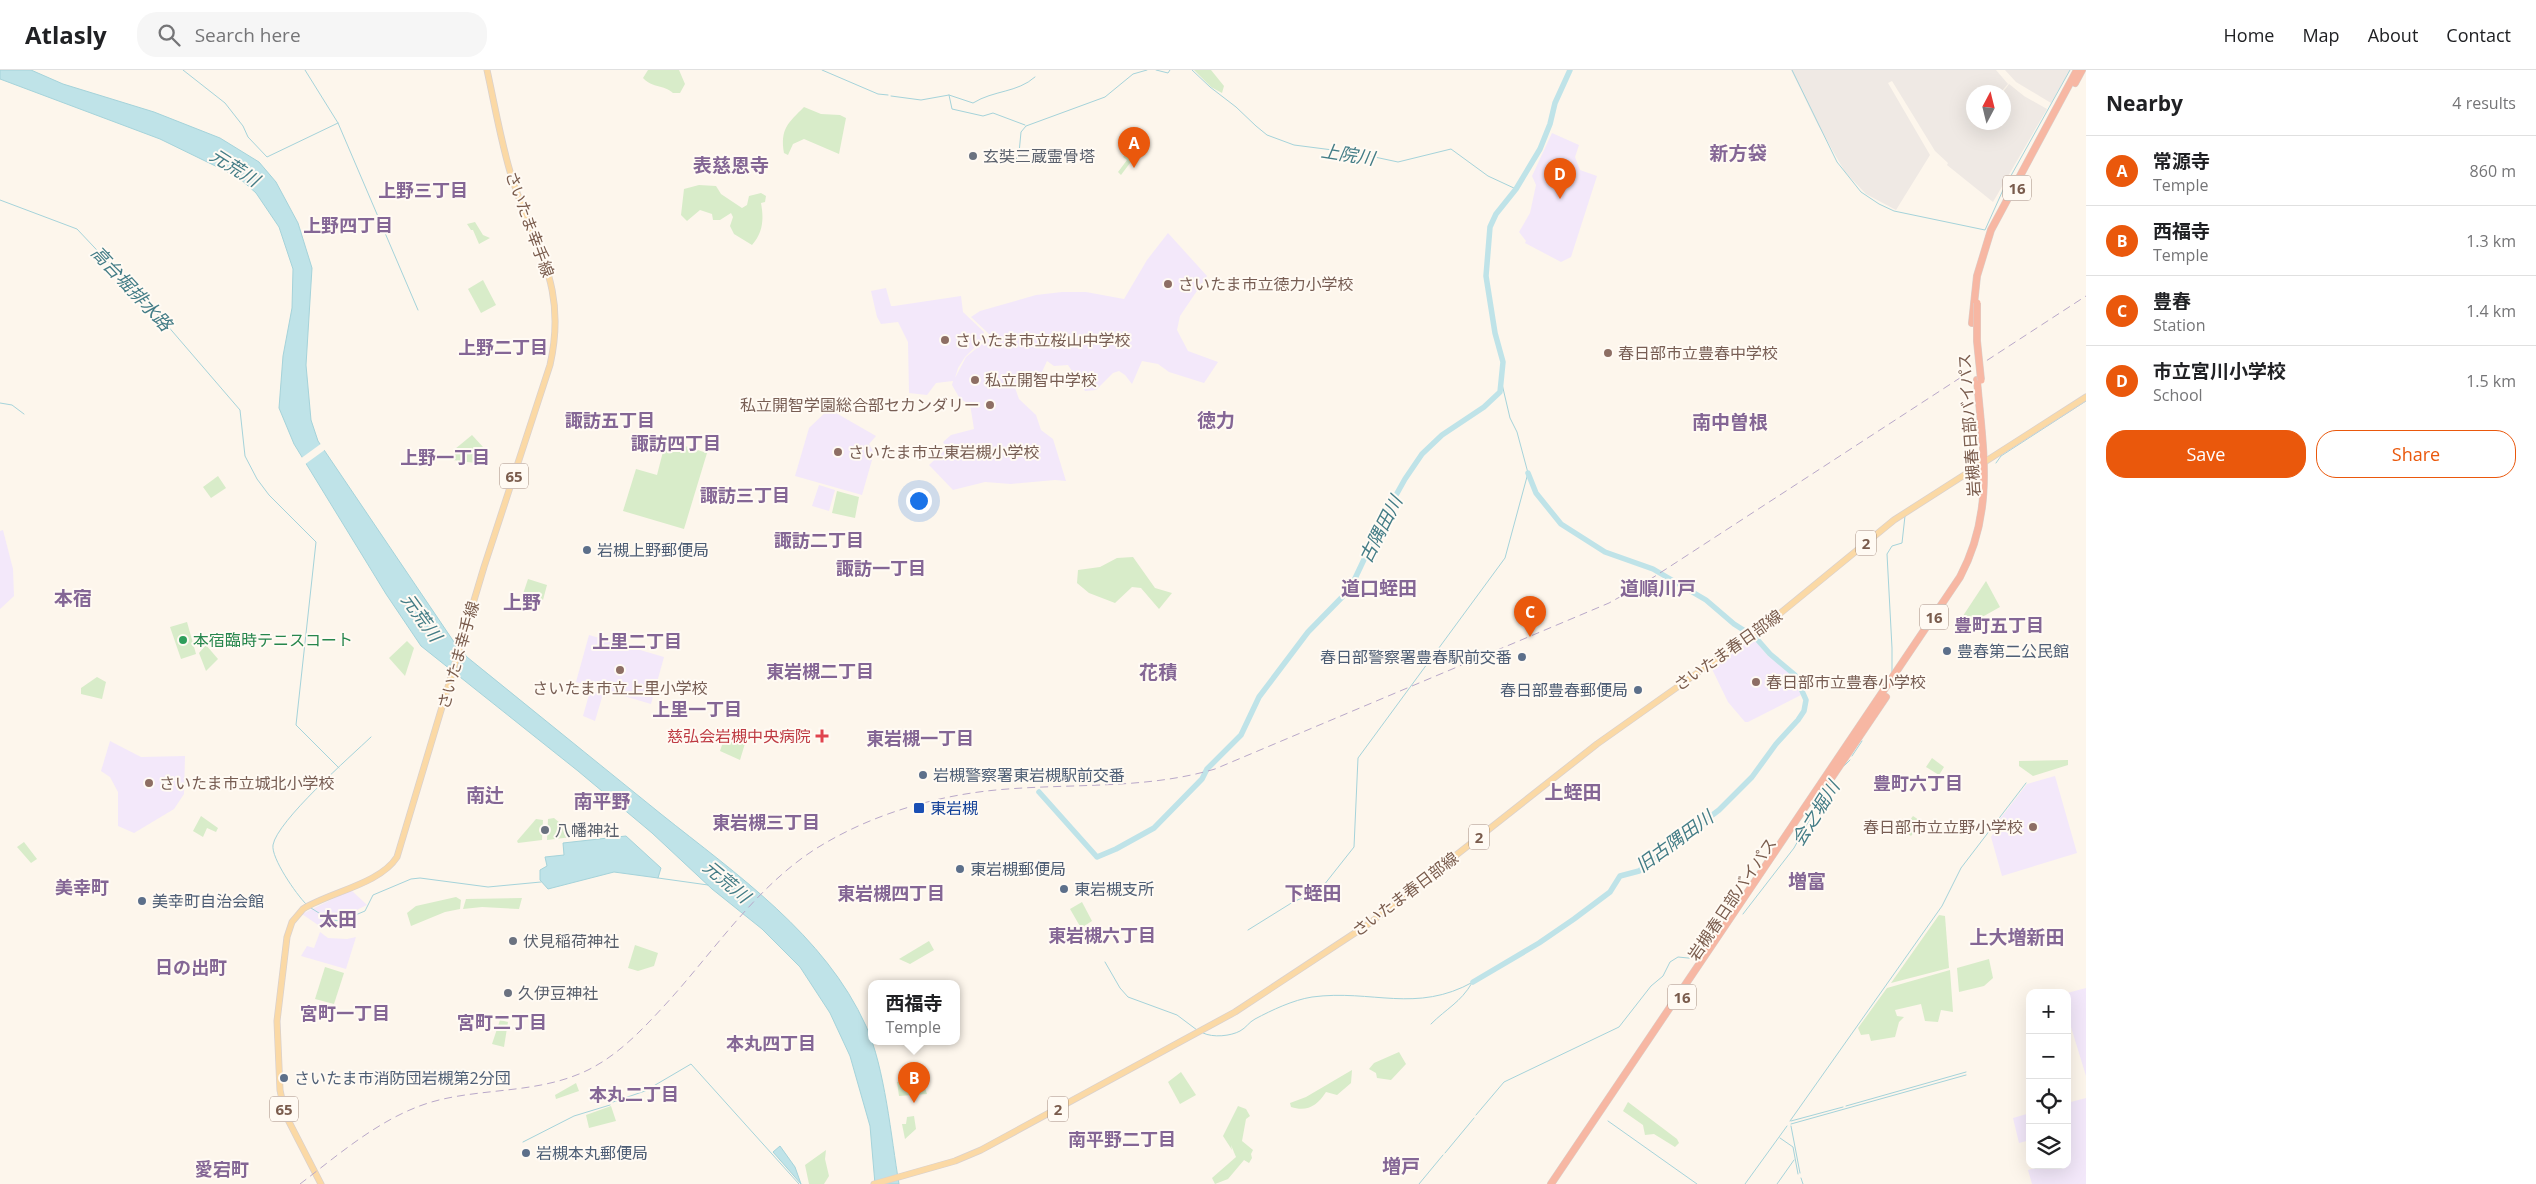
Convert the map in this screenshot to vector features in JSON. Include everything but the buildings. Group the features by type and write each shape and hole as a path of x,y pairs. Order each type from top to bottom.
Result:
{"highway":[{"name":"岩槻春日部バイパス","path":"1976,303 1978,269 1991,230 2077,70"},
{"name":"岩槻春日部バイパス","path":"1556,1184 1846,756 1964,579 1975,557 1986,522 1990,490 1972,323 1983,264 1996,227 2082,70"},
{"name":"岩槻春日部バイパス","path":"1551,1184 1960,577 1971,556 1981,525 1986,460"}],"main road":[{"name":"さいたま幸手線","path":"321,1184 286,1114 281,1098 277,1024 288,932 295,918 303,909 379,874 397,857 453,676 487,556 550,365 556,332 554,297 548,270 510,173 487,70"},
{"name":"さいたま春日部線","path":"874,1184 955,1161 982,1150 1235,1012 1370,923 1597,744 1753,635 1894,520 2086,396"}],"shaded area":[{"path":"1791,70 1996,70 2007,85 1966,85 1966,130 2011,130 2011,86 2024,96 2047,109 1993,202 1947,165 1948,163 1935,151 1892,81 1888,83 1930,155 1896,210 1866,194 1845,172 1818,125"},
{"path":"2005,70 2070,70 2051,103 2016,82"},
{"path":"1552,133 1579,145 1575,157 1580,170 1597,176 1571,257 1561,262 1525,243 1526,241 1519,232 1530,213 1536,185 1532,176"},
{"path":"1168,233 1207,276 1180,316 1177,330 1188,351 1218,362 1204,383 1169,372 1158,364 1142,361 1132,384 1119,371 1113,373 1096,390 1085,391 1068,365 1054,366 1047,361 1041,374 1014,385 1019,399 1036,415 1041,430 1053,439 1066,481 1055,480 1011,484 985,482 953,490 929,465 947,448 943,442 951,435 974,429 970,404 960,399 952,385 953,381 936,383 927,395 909,393 908,342 898,322 881,324 877,317 871,291 886,288 891,306 961,296 963,312 984,332 984,338 965,357 958,368 955,378 966,357 983,343 989,334 971,317 980,311 1036,295 1086,292 1124,299 1147,260"},
{"name":"さいたま市立東岩槻小学校","path":"829,409 876,436 869,444 874,453 862,495 795,476 809,428"},
{"path":"819,485 835,490 829,511 812,506"},
{"path":"3,530 13,569 14,596 0,609 0,531"},
{"name":"さいたま市立上里小学校","path":"589,635 664,657 651,704 576,682"},
{"name":"春日部市立豊春小学校","path":"1752,637 1768,656 1792,675 1801,695 1745,722 1728,702 1710,665"},
{"path":"590,691 603,694 595,721 583,716"},
{"name":"さいたま市立城北小学校","path":"110,741 141,757 185,756 184,794 174,809 134,833 118,826 118,792 110,777 101,771"},
{"name":"春日部市立立野小学校","path":"2055,776 2077,853 2002,876 1991,837 1996,829 1996,824 2027,784"},
{"path":"351,890 367,905 321,927 302,914"},
{"path":"320,932 328,938 347,939 356,937 346,969 301,956 307,946 314,948"},
{"path":"2086,988 2086,1076 2071,1027 2071,992"},
{"path":"2086,1098 2086,1184 2032,1184 2028,1170 2071,1169 2071,1102"},
{"path":"2026,1114 2026,1141 2019,1143 2013,1118"}],"green space":[{"path":"648,70 679,70 685,84 680,93 673,93 666,88 651,84 643,78"},
{"path":"1194,70 1211,70 1224,86 1222,93 1211,87"},
{"path":"804,107 821,114 840,115 846,118 839,154 804,139 793,144 788,155 784,153 783,138 786,127"},
{"path":"1138,147 1143,151 1139,157 1136,155 1121,175 1118,172 1127,160 1123,157 1128,151 1132,154"},
{"path":"699,185 716,186 721,194 742,208 747,205 749,196 761,193 766,196 765,202 761,203 762,220 760,231 752,245 734,234 730,226 733,217 731,213 720,220 713,220 712,214 700,210 687,221 681,215 684,189"},
{"path":"475,222 483,235 490,238 479,244 473,230 467,224"},
{"path":"483,280 496,305 481,313 468,289"},
{"path":"472,435 483,447 475,463 453,460 455,449"},
{"path":"666,440 707,453 684,529 623,511 636,469 657,475"},
{"path":"218,476 226,488 211,498 203,487"},
{"path":"837,491 859,497 855,518 832,513"},
{"path":"1133,557 1155,588 1172,593 1159,609 1141,588 1132,587 1115,603 1089,593 1077,583 1078,570 1100,567 1117,558"},
{"path":"528,579 547,585 543,600 523,594"},
{"path":"1986,581 2000,607 1959,630 1955,628"},
{"name":"本宿臨時テニスコート","path":"187,622 196,654 181,659 170,627"},
{"path":"407,641 414,648 405,676 389,658"},
{"path":"206,645 218,659 206,671 199,653"},
{"path":"97,677 106,682 102,699 81,694 81,688"},
{"path":"727,730 747,737 740,760 720,751"},
{"path":"1932,758 1944,767 1939,775 1926,767"},
{"path":"2068,760 2068,765 2033,776 2019,766 2019,761"},
{"path":"201,816 218,828 216,832 207,828 203,837 193,831"},
{"path":"1913,816 1922,822 1911,836 1903,829"},
{"path":"554,818 573,834 572,837 547,840 548,819"},
{"path":"536,819 543,820 542,840 518,843 517,841"},
{"path":"24,842 37,859 31,863 17,847"},
{"path":"456,897 461,900 460,909 445,912 411,926 407,913 416,906"},
{"path":"522,898 519,909 482,907 463,909 466,899"},
{"path":"1082,902 1092,921 1081,928 1070,909"},
{"path":"1939,915 1945,916 1949,968 1891,983"},
{"path":"929,941 934,950 910,964 899,959"},
{"path":"635,945 658,953 654,966 638,971 628,968"},
{"path":"1989,959 1993,978 1984,986 1959,992 1957,968"},
{"path":"325,967 344,973 334,1004 315,999"},
{"path":"1950,970 1953,1012 1941,1010 1938,1022 1925,1021 1921,1004 1895,1010 1897,1016 1904,1017 1899,1022 1895,1037 1871,1041 1869,1034 1861,1035 1858,1028 1887,988"},
{"path":"500,1020 508,1022 504,1047 492,1044"},
{"path":"1399,1052 1406,1064 1391,1080 1377,1078 1376,1073 1369,1069 1374,1063"},
{"path":"1352,1070 1351,1083 1337,1095 1326,1092 1311,1107 1302,1109 1291,1107 1290,1103 1306,1097"},
{"path":"1181,1072 1196,1095 1180,1104 1168,1082"},
{"path":"921,1076 927,1094 899,1096 897,1082"},
{"path":"576,1083 579,1091 556,1099 555,1095"},
{"path":"1628,1102 1677,1139 1679,1143 1675,1147 1654,1134 1645,1135 1643,1125 1623,1111"},
{"path":"611,1106 616,1121 589,1128 586,1115"},
{"path":"1238,1106 1246,1109 1250,1116 1246,1119 1242,1141 1253,1150 1252,1158 1249,1163 1244,1160 1228,1179 1215,1184 1212,1178 1236,1157 1231,1145 1232,1150 1223,1136"},
{"path":"914,1116 916,1129 905,1139 902,1124 906,1124 907,1117"},
{"path":"826,1150 825,1159 829,1176 824,1184 809,1184 805,1165"}],"water":[{"name":"元荒川","path":"0,70 31,70 63,84 154,112 220,138 259,162 276,182 298,223 312,268 306,365 311,420 318,441 454,642 467,657 748,883 803,935 827,963 848,993 866,1026 868,1045 874,1045 883,1082 899,1184 875,1184 870,1126 850,1056 830,1013 800,967 762,929 712,889 652,833 578,771 421,646 386,594 294,444 279,408 283,356 292,308 293,269 279,227 256,193 238,177 160,139 0,79"},
{"path":"626,836 661,868 658,878 614,872 548,889 540,880 540,870 547,866 545,857 564,855 563,843"},
{"path":"780,1146 795,1167 801,1184 773,1152"}],"pier":[{"path":"322,443 326,449 304,465 300,459"}],"waterway":[{"path":"183,70 225,103 243,126 248,137 267,157 338,123"},
{"path":"305,70 338,123 418,310"},
{"name":"上院川","path":"822,70 878,94 888,95"},
{"name":"上院川","path":"1014,164 1019,153 1021,132 1026,126 1105,97 1133,74 1147,70"},
{"name":"上院川","path":"1156,70 1168,73 1170,70"},
{"name":"上院川","path":"1192,70 1267,135 1294,145 1356,153 1398,162 1451,149 1488,176 1516,189"},
{"name":"古隅田川","path":"1039,792 1097,857 1154,828 1202,779 1207,769 1241,735 1259,697 1308,632 1350,589 1386,513 1422,454 1442,435 1484,407 1500,392 1503,362 1495,333 1486,276 1490,227 1496,214 1516,189 1540,149 1550,124 1555,103 1570,70"},
{"path":"1792,70 1837,162 1861,192 1894,211 1985,230 2003,190 2070,70"},
{"name":"上院川","path":"891,96 921,100 949,95 973,103 1021,86 1035,77"},
{"path":"949,95 952,109 983,116 993,113 1025,125"},
{"name":"高台堀排水路","path":"0,200 77,229 160,317 240,410 245,456 257,479 269,495 316,542 296,725 339,768"},
{"path":"1248,930 1293,902 1320,890 1354,847 1358,758 1505,558 1528,473 1517,432 1510,418 1502,384"},
{"name":"会之堀川","path":"1996,463 2001,456 2086,401"},
{"path":"0,403 12,405 24,414"},
{"name":"旧古隅田川","path":"1473,982 1539,943 1574,919 1610,892 1620,876 1639,871 1719,810 1752,777 1776,744 1798,720 1804,711 1806,700 1795,675 1770,654 1756,638 1734,624 1706,600 1653,569 1605,552 1561,524 1536,493 1528,473"},
{"name":"会之堀川","path":"1892,674 1887,554 1892,546 1902,543 1905,516"},
{"path":"306,904 280,867 273,851 273,845 278,834 300,805 371,737"},
{"name":"会之堀川","path":"1852,756 1862,741"},
{"name":"会之堀川","path":"1841,769 1850,760"},
{"path":"1790,1121 1942,906 1961,868 2026,783"},
{"name":"会之堀川","path":"1743,914 1794,848 1827,788"},
{"path":"311,908 330,920 341,921 365,911 373,895 411,879 420,878 488,887 541,882"},
{"name":"元荒川","path":"658,878 708,885"},
{"path":"1476,1115 1504,1082 1619,1027 1651,986 1663,976 1670,962 1678,957 1698,959"},
{"name":"旧古隅田川","path":"1105,962 1120,988 1128,997 1177,1015 1197,1030"},
{"name":"旧古隅田川","path":"1203,1033 1217,1036 1236,1033 1253,1020 1268,1012 1305,998 1334,995 1413,999 1452,992 1473,982"},
{"path":"1431,1024 1458,1001 1472,983"},
{"path":"613,1102 645,1091 691,1064 799,1184"},
{"path":"1846,1106 1966,1072"},
{"path":"1791,1124 1966,1075"},
{"path":"523,1142 574,1116 610,1105"},
{"path":"1791,1121 1843,1107"},
{"path":"1445,1153 1474,1118"},
{"path":"1608,1121 1697,1184"},
{"path":"1745,1184 1787,1126"},
{"path":"1791,1126 1800,1173"},
{"path":"1780,1138 1793,1147 1798,1174"},
{"path":"1419,1184 1443,1155"},
{"path":"1777,1184 1794,1160"},
{"path":"1801,1178 1803,1184"}],"railway":[{"path":"300,1184 365,1135 401,1114 420,1106 458,1096 552,1083 599,1064 629,1042 647,1024 754,901 795,864 837,836 903,809 949,797 996,790 1134,783 1188,776 1215,769 1609,603 1643,584 2086,296"}],"place":[{"name":"玄奘三蔵霊骨塔","path":"973,156"},
{"name":"常源寺","path":"1134,168"},
{"name":"市立宮川小学校","path":"1560,199"},
{"name":"さいたま市立徳力小学校","path":"1168,284"},
{"name":"さいたま市立桜山中学校","path":"945,340"},
{"name":"春日部市立豊春中学校","path":"1608,353"},
{"name":"私立開智中学校","path":"975,380"},
{"name":"私立開智学園総合部セカンダリー","path":"990,405"},
{"name":"さいたま市立東岩槻小学校","path":"838,452"},
{"name":"岩槻上野郵便局","path":"587,550"},
{"name":"豊春","path":"1530,637"},
{"name":"本宿臨時テニスコート","path":"183,640"},
{"name":"豊春第二公民館","path":"1947,651"},
{"name":"春日部警察署豊春駅前交番","path":"1522,657"},
{"name":"さいたま市立上里小学校","path":"620,670"},
{"name":"春日部市立豊春小学校","path":"1756,682"},
{"name":"春日部豊春郵便局","path":"1638,690"},
{"name":"慈弘会岩槻中央病院","path":"822,736"},
{"name":"岩槻警察署東岩槻駅前交番","path":"923,775"},
{"name":"さいたま市立城北小学校","path":"149,783"},
{"name":"東岩槻","path":"919,808"},
{"name":"春日部市立立野小学校","path":"2033,827"},
{"name":"八幡神社","path":"545,830"},
{"name":"東岩槻郵便局","path":"960,869"},
{"name":"東岩槻支所","path":"1064,889"},
{"name":"美幸町自治会館","path":"142,901"},
{"name":"伏見稲荷神社","path":"513,941"},
{"name":"久伊豆神社","path":"508,993"},
{"name":"さいたま市消防団岩槻第2分団","path":"284,1078"},
{"name":"西福寺","path":"914,1103"},
{"name":"岩槻本丸郵便局","path":"526,1153"}],"district":[{"name":"新方袋","path":"1738,153"},
{"name":"表慈恩寺","path":"731,165"},
{"name":"上野三丁目","path":"423,190"},
{"name":"上野四丁目","path":"348,225"},
{"name":"上野二丁目","path":"503,347"},
{"name":"諏訪五丁目","path":"610,420"},
{"name":"徳力","path":"1216,420"},
{"name":"南中曽根","path":"1730,422"},
{"name":"諏訪四丁目","path":"676,443"},
{"name":"上野一丁目","path":"445,457"},
{"name":"諏訪三丁目","path":"745,495"},
{"name":"諏訪二丁目","path":"819,540"},
{"name":"諏訪一丁目","path":"881,568"},
{"name":"道口蛭田","path":"1379,588"},
{"name":"道順川戸","path":"1658,588"},
{"name":"本宿","path":"73,598"},
{"name":"上野","path":"522,602"},
{"name":"豊町五丁目","path":"1999,625"},
{"name":"上里二丁目","path":"637,641"},
{"name":"東岩槻二丁目","path":"820,671"},
{"name":"花積","path":"1158,672"},
{"name":"上里一丁目","path":"697,709"},
{"name":"東岩槻一丁目","path":"920,738"},
{"name":"豊町六丁目","path":"1918,783"},
{"name":"上蛭田","path":"1573,792"},
{"name":"南辻","path":"485,795"},
{"name":"南平野","path":"602,801"},
{"name":"東岩槻三丁目","path":"766,822"},
{"name":"増富","path":"1807,881"},
{"name":"美幸町","path":"82,887"},
{"name":"東岩槻四丁目","path":"891,893"},
{"name":"下蛭田","path":"1313,893"},
{"name":"太田","path":"338,919"},
{"name":"東岩槻六丁目","path":"1102,935"},
{"name":"上大増新田","path":"2017,937"},
{"name":"日の出町","path":"191,967"},
{"name":"宮町一丁目","path":"345,1013"},
{"name":"宮町二丁目","path":"502,1022"},
{"name":"本丸四丁目","path":"771,1043"},
{"name":"本丸二丁目","path":"634,1094"},
{"name":"南平野二丁目","path":"1122,1139"},
{"name":"増戸","path":"1401,1166"},
{"name":"愛宕町","path":"222,1169"}]}
